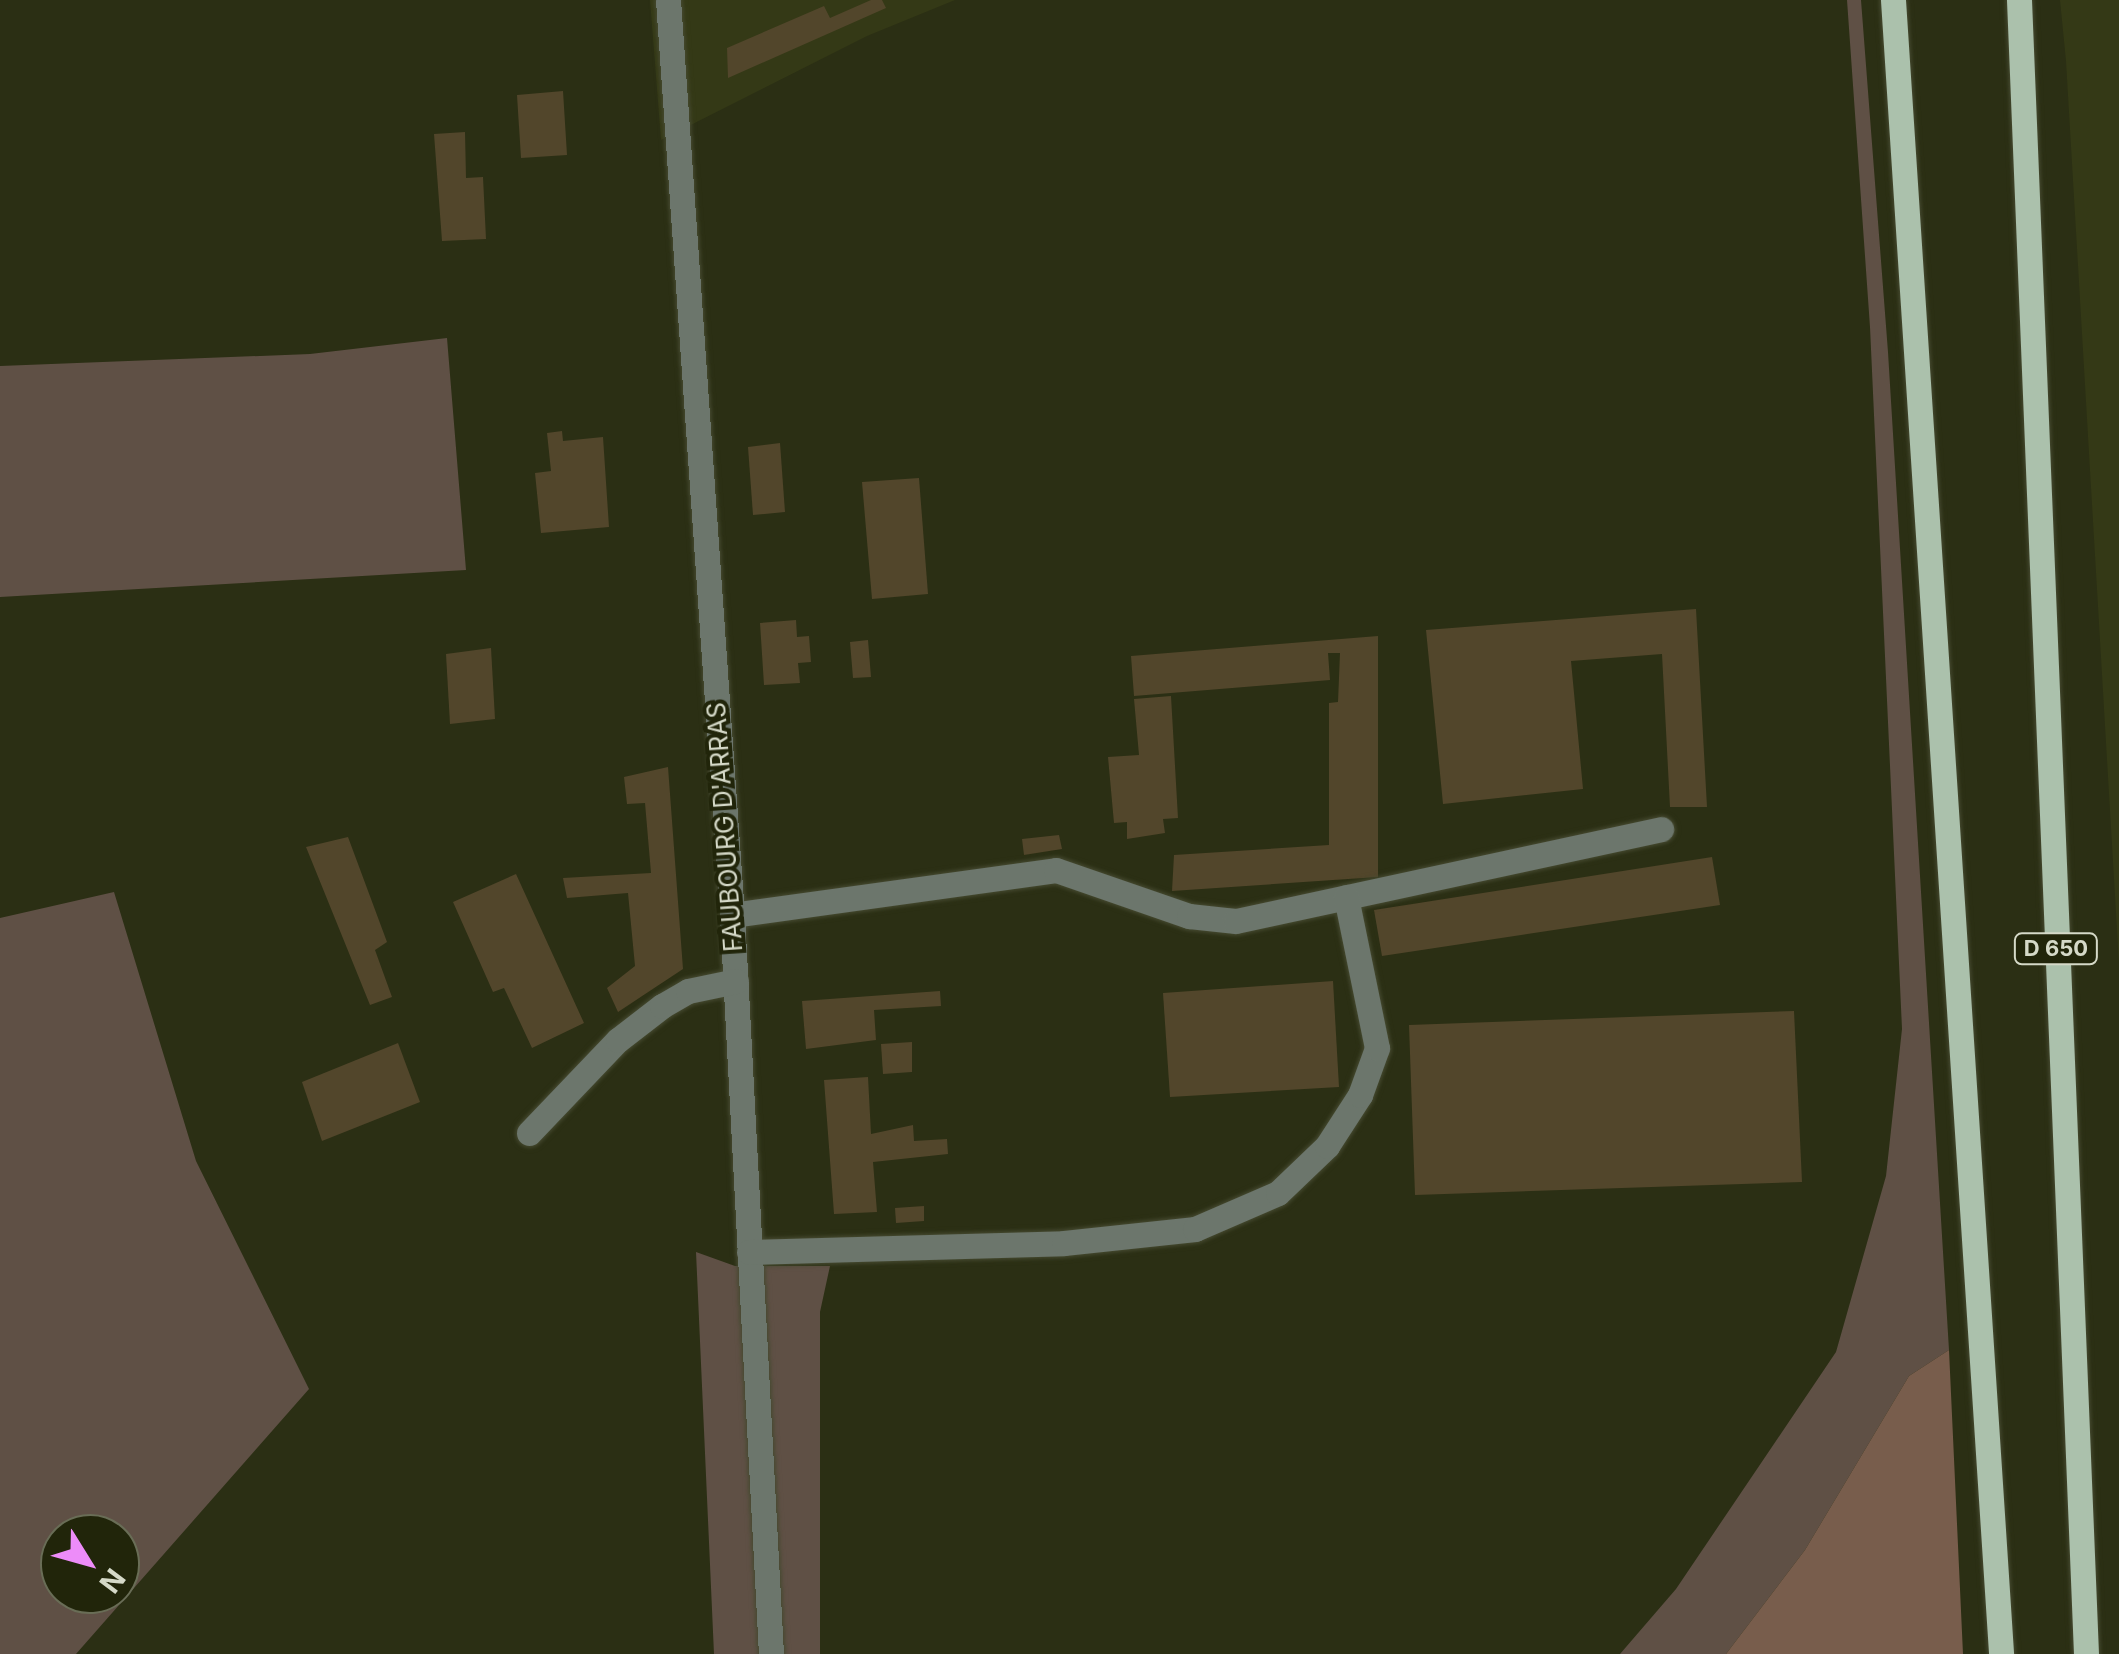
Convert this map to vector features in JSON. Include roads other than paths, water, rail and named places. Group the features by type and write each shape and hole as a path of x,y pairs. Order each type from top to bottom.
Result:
{"main road":[{"path":"1893,0 2001,1654"},
{"name":"D 650","path":"2019,0 2086,1654"},
{"path":"2082,1568 2099,1654"}],"street":[{"name":"FAUBOURG D'ARRAS","path":"668,0 732,915 771,1654"},
{"path":"732,915 1056,870 1211,920 1257,919 1661,829"},
{"path":"750,1252 1064,1244 1195,1229 1278,1194 1326,1146 1360,1094 1376,1048 1346,897"},
{"path":"529,1133 618,1040 662,1006 688,991 736,981"}]}
